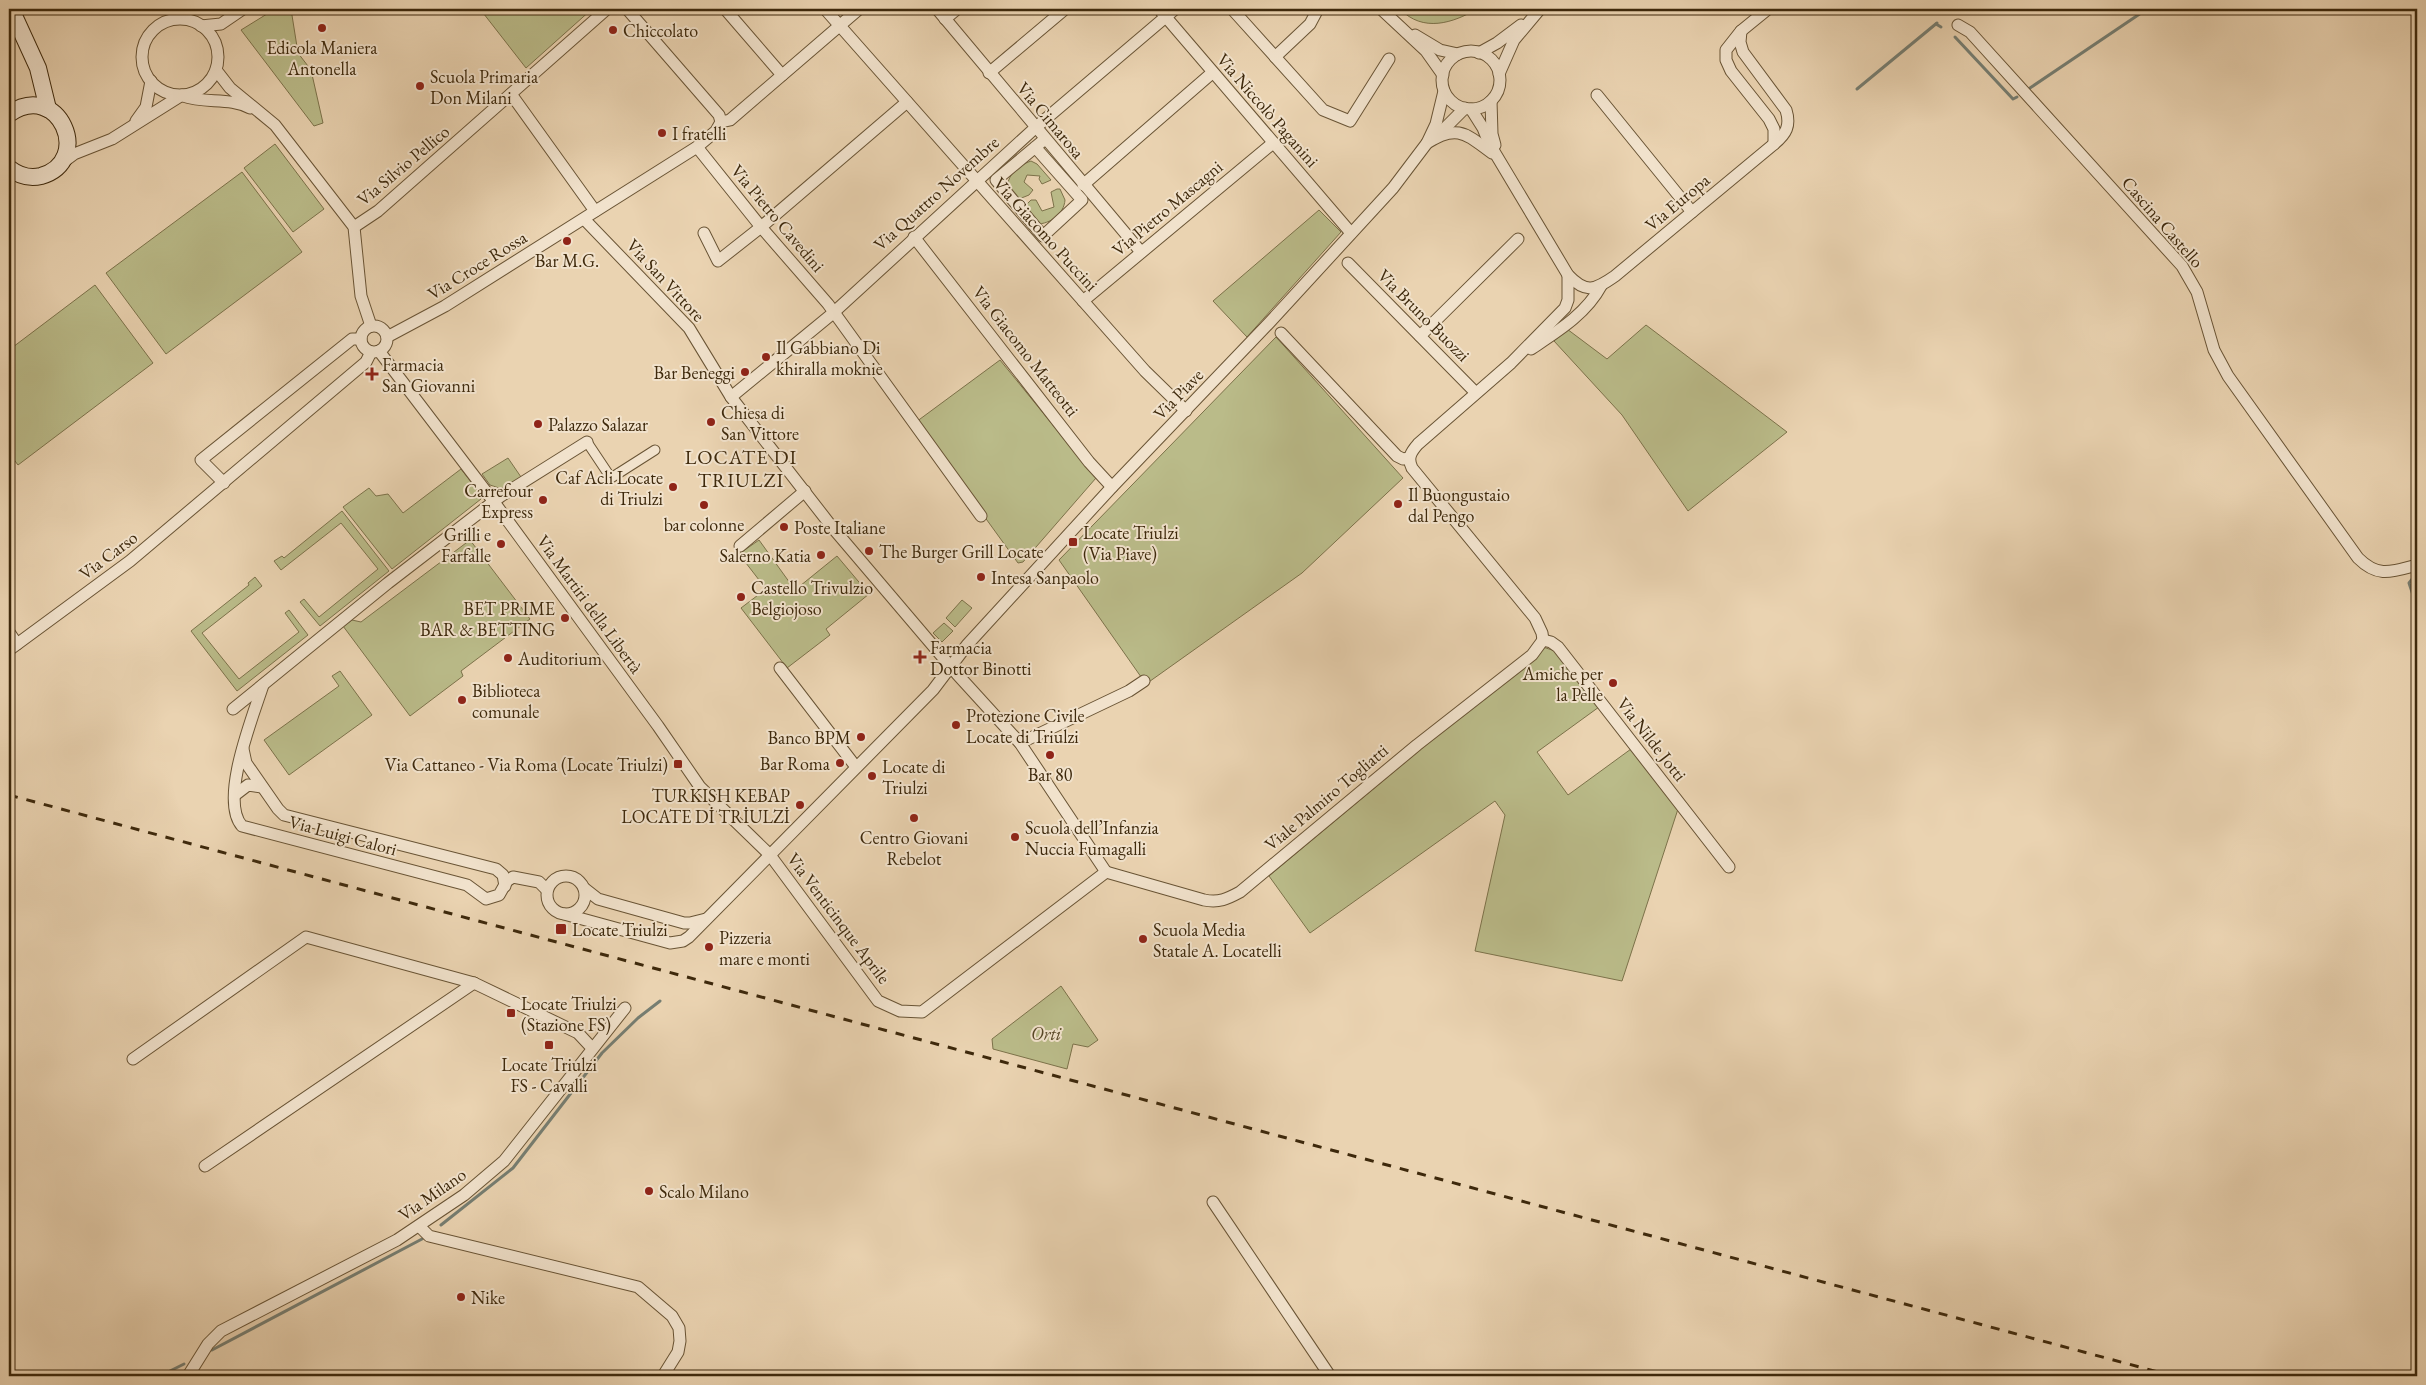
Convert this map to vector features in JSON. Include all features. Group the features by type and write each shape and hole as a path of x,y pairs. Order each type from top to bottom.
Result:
{"main road":[{"path":"11,9 38,68 48,109"},
{"path":"15,111 34,90 38,68"},
{"path":"9,168 16,173 30,177 43,175 55,168 66,151 66,130 59,118 48,109 35,106 15,111"}],"street":[{"path":"201,26 221,24 243,9"},
{"name":"Via Silvio Pellico","path":"354,227 378,211 607,9"},
{"path":"627,9 719,115 721,122"},
{"path":"725,9 782,75"},
{"name":"Via Giacomo Puccini","path":"825,9 1083,301 1145,370 1186,411"},
{"name":"Via Croce Rossa","path":"388,337 429,316 697,146 716,131 721,122 730,120 859,9"},
{"name":"Via Cimarosa","path":"937,9 1045,139 1085,193 1141,252"},
{"path":"945,19 957,9"},
{"path":"989,73 1065,9"},
{"path":"1275,57 1310,24 1318,9"},
{"path":"1431,141 1468,108 1481,107 1491,100 1499,87 1499,74 1514,40 1540,9 1498,43 1479,52"},
{"path":"1768,9 1741,31 1726,50 1726,60 1731,71 1769,119 1774,128 1774,144"},
{"path":"1381,10 1440,50 1458,54"},
{"path":"1381,10 1426,52 1442,75 1449,61 1458,54 1468,51 1479,52 1492,60 1499,74"},
{"name":"Via Niccolò Paganini","path":"1167,11 1212,73 1351,233"},
{"name":"Via Quattro Novembre","path":"731,397 833,311 1167,11"},
{"path":"1239,11 1275,57 1323,110 1350,121 1389,59"},
{"path":"216,44 209,32 190,20 179,19 163,23 154,29 145,42 142,52 144,67 151,81 165,92 204,102 243,104 260,112"},
{"path":"55,168 74,154 129,129 182,95 203,88 211,80 216,70 218,59 216,44 221,24"},
{"name":"Cascina Castello","path":"1958,24 1970,32 2182,266 2197,292 2214,350 2228,376 2358,558 2369,569 2392,571 2417,566"},
{"name":"Via Europa","path":"1511,363 1569,322 1593,301 1601,286 1784,136 1789,120 1786,110 1743,52 1740,42 1741,31"},
{"path":"216,70 222,80 276,125 354,227 361,296 371,326"},
{"path":"1045,139 996,180 1043,236 1085,193 1212,73"},
{"name":"Via Piave","path":"708,919 934,690 974,639 1112,487 1186,411 1393,188 1431,141 1444,91 1442,75"},
{"path":"129,129 146,107 151,81"},
{"path":"1444,91 1452,101 1468,108 1479,119 1489,143 1568,275 1577,285 1592,289 1601,286"},
{"path":"511,94 595,211"},
{"path":"1597,95 1692,212"},
{"path":"1491,100 1492,134 1499,158"},
{"path":"704,233 718,261 761,227 907,102"},
{"path":"66,130 77,142 88,148"},
{"path":"1431,141 1464,133 1499,158"},
{"name":"Via Pietro Mascagni","path":"1083,301 1273,143"},
{"name":"Via Pietro Cavedini","path":"697,146 761,227 833,311 981,516"},
{"path":"1035,147 1085,193"},
{"name":"Via San Vittore","path":"584,219 689,328 731,397 832,527 1020,743 1106,872"},
{"name":"Via Giacomo Matteotti","path":"914,237 1089,462 1112,487"},
{"path":"1420,336 1518,239"},
{"name":"Via Bruno Buozzi","path":"1348,263 1475,392"},
{"path":"1543,640 1535,618 1412,468 1409,458 1412,450 1418,444 1475,392 1511,363 1565,308 1568,300 1568,275"},
{"path":"1569,322 1575,307 1577,285"},
{"path":"371,326 384,329 388,337 386,346 375,351 364,347 361,339 364,331 371,326"},
{"path":"1281,333 1396,456 1403,459 1409,458"},
{"path":"224,483 201,460 352,340 361,339"},
{"name":"Via Carso","path":"13,647 130,561 366,362 375,351"},
{"name":"Via Martiri della Libertà","path":"375,351 494,502 658,726 700,787 770,855"},
{"path":"233,709 388,583 500,496 586,442 611,478 655,450"},
{"path":"740,546 805,491"},
{"path":"9,632 13,647"},
{"name":"Via Nilde Jotti","path":"1543,640 1551,642 1558,647 1729,866"},
{"name":"Viale Palmiro Togliatti","path":"1106,872 1204,900 1216,902 1226,900 1240,892 1417,745 1532,656 1543,640"},
{"path":"780,668 856,767"},
{"path":"1020,743 1129,692 1144,681"},
{"name":"Via Luigi Calori","path":"263,686 242,747 234,813 242,826 467,885 486,898 499,895 508,879 519,877 543,884 547,890"},
{"name":"Via Luigi Calori","path":"242,747 246,763 278,810 284,815 496,869 503,875 505,886"},
{"path":"235,795 248,785 262,787"},
{"name":"Via Venticinque Aprile","path":"770,855 878,1001 900,1011 922,1012 1106,872"},
{"path":"565,876 576,879 598,899 684,922 698,922 708,919 683,941 670,943 564,914 552,908 549,903 547,890 554,880 565,876"},
{"path":"564,914 574,912 582,904 584,888"},
{"path":"133,1059 306,937 474,983 578,1033 592,1048"},
{"path":"205,1166 474,983"},
{"name":"Via Milano","path":"208,1344 222,1331 419,1226 464,1195 504,1161 624,1008"},
{"path":"1213,1202 1330,1376"},
{"path":"419,1226 429,1236 638,1287 672,1316 679,1328 680,1341 678,1352 663,1376"},
{"path":"188,1376 208,1344"},
{"path":"196,1376 208,1344"}],"green space":[{"path":"275,9 291,9 298,53 311,70 323,123 314,126 241,30"},
{"path":"480,9 592,9 526,68"},
{"path":"1400,9 1477,9 1448,21 1428,23 1418,21"},
{"path":"275,144 324,209 293,232 244,168"},
{"path":"1031,161 1037,164 1051,180 1042,184 1039,179 1040,176 1027,175 1024,182 1033,190 1029,195 1019,199 1011,190 1008,182 1017,168"},
{"path":"242,172 302,252 166,354 106,273"},
{"path":"1060,189 1065,200 1062,210 1051,220 1037,224 1025,206 1031,200 1036,200 1042,211 1054,207 1051,192"},
{"path":"1319,210 1341,232 1247,337 1213,301"},
{"path":"95,285 153,363 18,465 9,453 9,350"},
{"path":"1646,325 1787,432 1688,511 1622,415 1554,341 1567,329 1607,359"},
{"path":"1276,337 1403,478 1302,573 1146,684 1059,560"},
{"path":"1000,360 1096,478 1023,562 1018,563 916,422"},
{"path":"508,458 521,477 502,489 490,485 482,474"},
{"path":"461,469 479,492 481,499 392,569 343,507 369,488 376,496 388,494 403,513"},
{"path":"342,511 389,571 320,626 300,602 304,599 319,617 378,569 341,523 281,570 274,561 282,556 284,558"},
{"path":"470,540 530,619 461,671 463,676 410,716 343,626 352,620 361,622"},
{"path":"759,540 795,590 837,556 869,594 826,629 830,635 787,668 741,608 766,589 739,554"},
{"path":"255,577 262,586 202,633 239,679 299,632 285,613 289,610 308,635 237,691 191,631 249,585 248,583"},
{"path":"962,600 972,608 955,627 946,618"},
{"path":"944,623 953,631 942,642 933,633"},
{"path":"1543,647 1555,651 1599,707 1537,752 1568,795 1631,749 1678,809 1622,981 1475,951 1505,815 1495,801 1310,933 1269,876"},
{"path":"340,671 372,715 289,775 264,740 339,686 332,676"},
{"name":"Orti","path":"1061,986 1098,1040 1088,1047 1073,1044 1067,1069 993,1049 992,1039"}],"waterway":[{"path":"1950,12 1955,9"},
{"path":"2030,88 2147,9"},
{"path":"1857,89 1937,23"},
{"path":"1936,24 1941,27"},
{"path":"1955,37 2013,99 2017,97"},
{"path":"2414,598 2409,583 2417,573"},
{"path":"441,1225 513,1168 602,1053 638,1018 660,1001"},
{"path":"212,1350 422,1239"},
{"path":"160,1376 184,1364"}],"railway":[{"path":"9,795 2173,1376"}],"place":[{"name":"Edicola Maniera Antonella","path":"322,28"},
{"name":"Chiccolato","path":"613,30"},
{"name":"Scuola Primaria Don Milani","path":"420,86"},
{"name":"I fratelli","path":"662,133"},
{"name":"Bar M.G.","path":"567,241"},
{"name":"Il Gabbiano Di khiralla moknie","path":"766,357"},
{"name":"Bar Beneggi","path":"745,372"},
{"name":"Farmacia San Giovanni","path":"372,374"},
{"name":"Chiesa di San Vittore","path":"711,422"},
{"name":"Palazzo Salazar","path":"538,424"},
{"name":"Caf Acli Locate di Triulzi","path":"673,487"},
{"name":"Carrefour Express","path":"543,500"},
{"name":"Il Buongustaio dal Pengo","path":"1398,504"},
{"name":"bar colonne","path":"704,505"},
{"name":"Poste Italiane","path":"784,527"},
{"name":"Locate Triulzi (Via Piave)","path":"1073,542"},
{"name":"Grilli e Farfalle","path":"501,544"},
{"name":"The Burger Grill Locate","path":"869,551"},
{"name":"Salerno Katia","path":"821,555"},
{"name":"Intesa Sanpaolo","path":"981,577"},
{"name":"Castello Trivulzio Belgiojoso","path":"741,597"},
{"name":"BET PRIME BAR & BETTING","path":"565,618"},
{"name":"Farmacia Dottor Binotti","path":"920,657"},
{"name":"Auditorium","path":"508,658"},
{"name":"Amiche per la Pelle","path":"1613,683"},
{"name":"Biblioteca comunale","path":"462,700"},
{"name":"Protezione Civile Locate di Triulzi","path":"956,725"},
{"name":"Banco BPM","path":"861,737"},
{"name":"Bar 80","path":"1050,755"},
{"name":"Bar Roma","path":"840,763"},
{"name":"Via Cattaneo - Via Roma (Locate Triulzi)","path":"678,764"},
{"name":"Locate di Triulzi","path":"872,776"},
{"name":"TURKISH KEBAP LOCATE Dİ TRİULZİ","path":"800,805"},
{"name":"Centro Giovani Rebelot","path":"914,818"},
{"name":"Scuola dell’Infanzia Nuccia Fumagalli","path":"1015,837"},
{"name":"Locate Triulzi","path":"561,929"},
{"name":"Scuola Media Statale A. Locatelli","path":"1143,939"},
{"name":"Pizzeria mare e monti","path":"709,947"},
{"name":"Locate Triulzi (Stazione FS)","path":"511,1013"},
{"name":"Locate Triulzi FS - Cavalli","path":"549,1045"},
{"name":"Scalo Milano","path":"649,1191"},
{"name":"Nike","path":"461,1297"}],"district":[{"name":"LOCATE DI TRIULZI","path":"741,468"}]}
